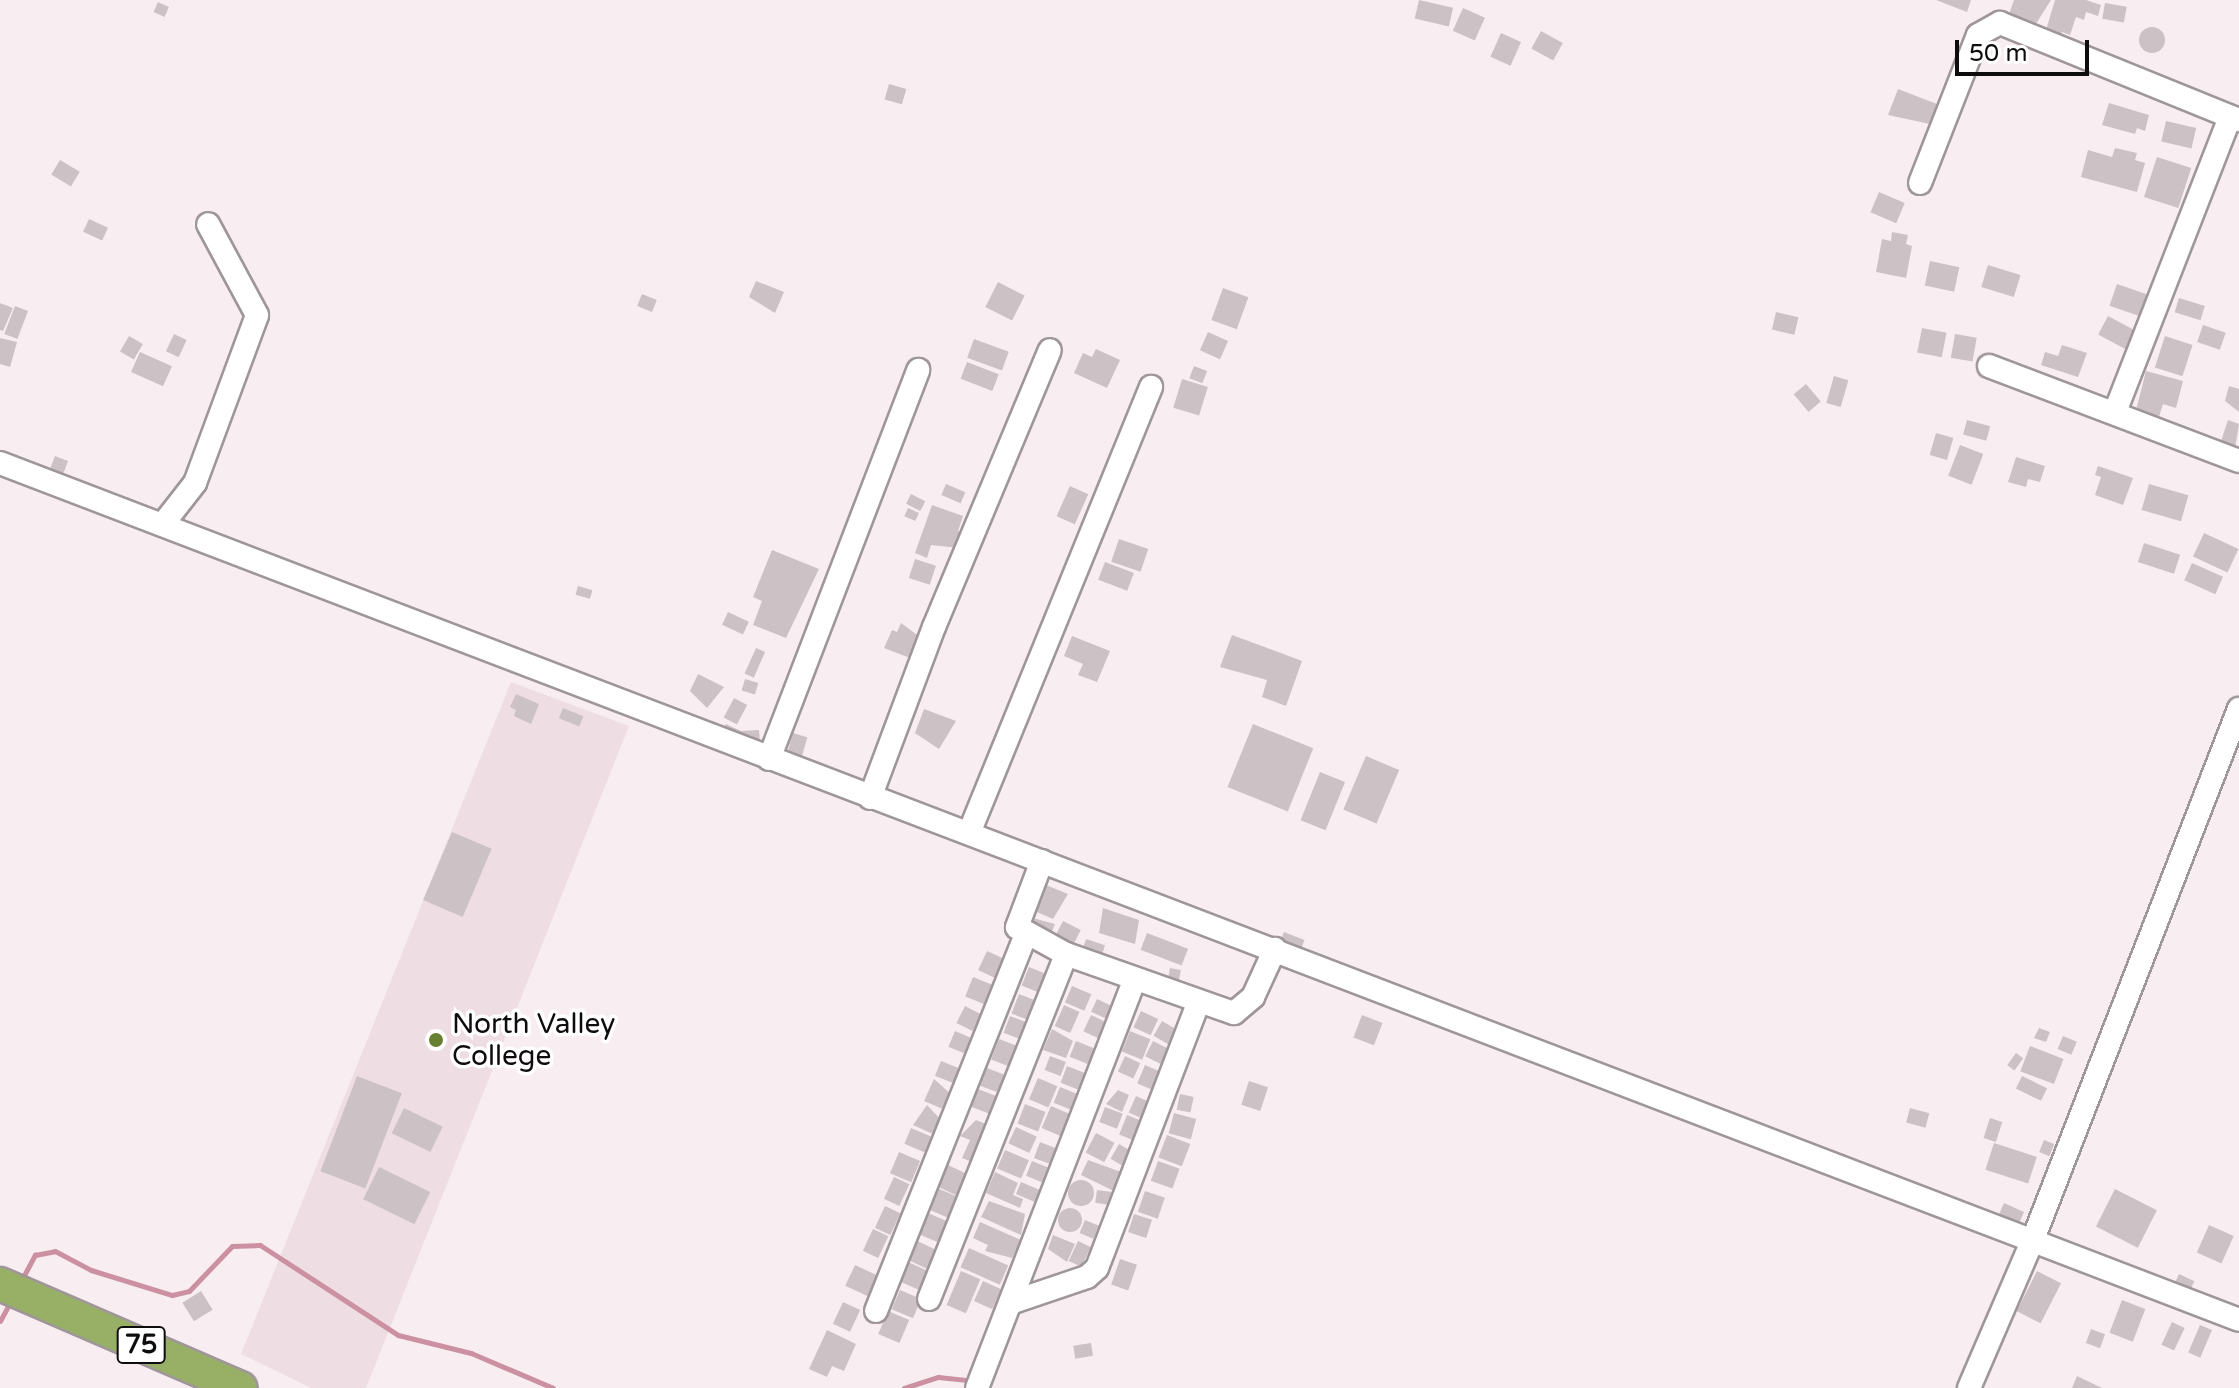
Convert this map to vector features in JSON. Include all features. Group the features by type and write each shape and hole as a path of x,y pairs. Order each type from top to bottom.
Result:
{"highway":[{"name":"75","path":"0,1284 240,1388"}],"street":[{"path":"1920,183 1978,35 2000,23 2235,119 2115,412"},
{"path":"163,524 195,483 257,315 208,224"},
{"path":"870,798 934,627 1050,350"},
{"path":"1989,366 2239,461"},
{"path":"769,759 918,370"},
{"path":"969,833 1151,387"},
{"path":"0,463 2239,1320"},
{"path":"1969,1388 2032,1242 2239,709"},
{"path":"1042,861 1017,922 1026,935 1066,954 1198,1004 1221,1012 1244,1008 1275,949"},
{"path":"876,1311 1026,935"},
{"path":"929,1299 1066,954"},
{"path":"977,1388 1135,978"},
{"path":"1010,1303 1087,1277 1097,1268 1198,1004"}],"shaded area":[{"name":"North Valley College","path":"511,682 629,726 366,1388 311,1388 241,1354"}],"building":[{"path":"1419,0 1453,8 1449,26 1415,19"},
{"path":"1936,0 1971,0 1967,12"},
{"path":"2014,0 2051,0 2032,30 2008,17"},
{"path":"2055,0 2086,0 2101,5 2098,16 2086,12 2084,20 2076,17 2070,35 2062,32 2060,42 2044,37"},
{"path":"158,2 169,7 164,17 154,12"},
{"path":"2105,3 2127,7 2124,23 2102,19"},
{"path":"1463,8 1485,18 1475,41 1453,31"},
{"path":"2152,27 2161,31 2165,40 2161,49 2152,53 2143,49 2139,40 2143,31"},
{"path":"1541,31 1563,43 1553,61 1531,48"},
{"path":"1501,33 1521,42 1511,66 1490,57"},
{"path":"889,84 906,89 902,104 885,99"},
{"path":"1898,89 1937,104 1930,124 1888,115"},
{"path":"2109,103 2149,115 2145,131 2137,128 2135,134 2102,125"},
{"path":"2166,121 2196,128 2191,148 2161,141"},
{"path":"2115,148 2137,153 2135,160 2145,163 2137,192 2081,177 2088,150 2112,157"},
{"path":"2157,157 2191,168 2178,208 2144,197"},
{"path":"60,160 80,172 71,186 51,175"},
{"path":"1879,192 1905,203 1896,223 1870,212"},
{"path":"89,219 108,228 102,241 83,232"},
{"path":"1892,232 1908,235 1906,244 1912,246 1906,278 1876,272 1882,239 1891,241"},
{"path":"1930,261 1959,267 1954,292 1925,285"},
{"path":"1988,265 2021,275 2014,297 1981,287"},
{"path":"756,281 784,292 775,313 749,297"},
{"path":"998,282 1025,296 1012,321 985,307"},
{"path":"2117,284 2151,296 2144,317 2110,306"},
{"path":"1223,288 1248,297 1237,329 1211,320"},
{"path":"642,294 657,300 652,312 637,306"},
{"path":"2179,298 2205,306 2200,320 2175,312"},
{"path":"0,303 13,308 3,331 0,330"},
{"path":"15,306 28,311 17,339 4,334"},
{"path":"1776,312 1798,317 1794,335 1772,330"},
{"path":"2108,316 2140,333 2130,351 2098,335"},
{"path":"2203,325 2226,333 2220,350 2197,342"},
{"path":"1922,328 1947,333 1942,357 1917,353"},
{"path":"1208,332 1228,341 1220,359 1200,350"},
{"path":"174,334 187,340 179,357 166,351"},
{"path":"1955,334 1977,338 1972,361 1951,358"},
{"path":"129,336 143,344 134,360 120,352"},
{"path":"2165,336 2193,345 2182,376 2155,367"},
{"path":"0,338 17,342 10,367 0,364"},
{"path":"974,339 1009,352 1002,370 967,358"},
{"path":"2062,345 2087,353 2078,377 2041,365 2045,352 2058,356"},
{"path":"1096,349 1120,360 1107,388 1074,373 1083,353 1092,357"},
{"path":"140,352 172,366 163,386 131,372"},
{"path":"967,362 999,374 992,391 961,379"},
{"path":"1194,366 1207,371 1202,383 1189,378"},
{"path":"2146,371 2183,381 2176,408 2163,404 2158,420 2135,414"},
{"path":"1834,376 1848,380 1841,407 1826,403"},
{"path":"1182,379 1208,387 1199,416 1173,408"},
{"path":"1806,384 1821,402 1809,412 1794,394"},
{"path":"2229,386 2239,389 2239,412 2225,401"},
{"path":"1967,420 1990,426 1986,441 1963,434"},
{"path":"2228,420 2239,424 2234,455 2218,450"},
{"path":"1936,433 1953,438 1947,460 1930,455"},
{"path":"1960,445 1983,454 1972,485 1948,476"},
{"path":"55,456 68,461 63,475 50,470"},
{"path":"2016,457 2045,466 2040,482 2028,479 2026,487 2008,482"},
{"path":"2098,466 2133,478 2123,505 2095,495 2101,477 2095,475"},
{"path":"946,484 965,492 961,503 941,495"},
{"path":"2149,484 2188,495 2181,521 2142,510"},
{"path":"1070,486 1088,494 1075,524 1057,516"},
{"path":"911,494 925,501 920,511 906,504"},
{"path":"932,505 963,516 958,531 964,533 959,548 931,545 927,558 915,553"},
{"path":"908,508 919,513 915,521 904,516"},
{"path":"2204,533 2238,549 2227,573 2193,557"},
{"path":"1119,539 1148,549 1140,572 1111,562"},
{"path":"2144,543 2180,555 2174,574 2138,562"},
{"path":"772,550 819,569 786,638 753,625 762,601 753,597"},
{"path":"915,559 936,566 930,585 909,578"},
{"path":"1105,562 1134,573 1127,591 1098,580"},
{"path":"2192,563 2223,577 2215,594 2184,580"},
{"path":"578,586 592,590 590,599 576,595"},
{"path":"728,612 749,622 743,634 722,625"},
{"path":"901,623 924,640 918,654 913,652 910,658 884,648 892,630 897,632"},
{"path":"1232,635 1302,661 1286,706 1262,697 1267,680 1220,667"},
{"path":"1072,636 1110,651 1097,682 1078,675 1083,664 1064,656"},
{"path":"756,648 765,652 754,678 745,674"},
{"path":"698,674 724,687 707,708 690,691"},
{"path":"745,679 758,683 755,695 741,690"},
{"path":"516,694 539,704 531,724 514,716 516,710 510,707"},
{"path":"734,698 747,705 737,724 724,717"},
{"path":"563,708 583,716 579,726 559,718"},
{"path":"924,709 956,721 939,749 915,733"},
{"path":"726,724 741,731 759,730 760,742 720,735"},
{"path":"1253,724 1313,748 1288,811 1228,787"},
{"path":"793,733 807,737 799,766 785,762"},
{"path":"1366,756 1399,770 1376,823 1343,809"},
{"path":"1320,772 1345,782 1326,830 1301,820"},
{"path":"452,832 492,849 463,917 423,900"},
{"path":"1041,883 1068,894 1053,919 1030,909"},
{"path":"1103,908 1139,920 1135,944 1099,933"},
{"path":"1029,917 1055,924 1047,943 1022,931"},
{"path":"1063,921 1081,930 1069,952 1052,943"},
{"path":"1284,932 1305,940 1298,956 1278,948"},
{"path":"1147,933 1188,949 1182,966 1141,950"},
{"path":"1086,939 1105,945 1099,963 1080,957"},
{"path":"987,951 1006,960 997,979 978,970"},
{"path":"1029,967 1046,974 1038,992 1022,986"},
{"path":"1170,968 1181,970 1178,985 1167,983"},
{"path":"973,977 995,986 987,1005 965,996"},
{"path":"1072,986 1091,994 1084,1011 1065,1003"},
{"path":"1019,994 1040,1002 1032,1021 1011,1014"},
{"path":"1097,999 1112,1006 1106,1019 1091,1012"},
{"path":"1064,1005 1080,1012 1070,1033 1055,1026"},
{"path":"965,1006 981,1014 972,1031 956,1023"},
{"path":"1141,1011 1158,1019 1151,1035 1133,1027"},
{"path":"1091,1015 1106,1022 1099,1038 1083,1031"},
{"path":"1362,1015 1383,1023 1374,1045 1353,1037"},
{"path":"1010,1016 1034,1025 1028,1042 1004,1033"},
{"path":"1162,1021 1179,1031 1171,1046 1154,1036"},
{"path":"2039,1028 2050,1032 2046,1042 2034,1038"},
{"path":"1052,1029 1073,1041 1066,1058 1043,1050"},
{"path":"955,1031 974,1039 968,1055 948,1047"},
{"path":"1130,1031 1150,1039 1142,1060 1122,1051"},
{"path":"2063,1036 2077,1042 2071,1055 2058,1049"},
{"path":"999,1039 1022,1048 1014,1068 991,1060"},
{"path":"1076,1041 1096,1049 1090,1065 1070,1057"},
{"path":"1153,1041 1171,1050 1163,1065 1145,1056"},
{"path":"2030,1046 2064,1059 2054,1084 2020,1071"},
{"path":"2016,1053 2023,1058 2014,1070 2007,1065"},
{"path":"1050,1056 1066,1062 1060,1076 1045,1070"},
{"path":"1125,1056 1140,1063 1133,1079 1118,1071"},
{"path":"941,1061 961,1069 955,1084 935,1076"},
{"path":"1145,1065 1164,1073 1157,1092 1137,1083"},
{"path":"1067,1066 1088,1074 1081,1091 1061,1083"},
{"path":"987,1068 1008,1076 1001,1094 980,1086"},
{"path":"357,1076 402,1093 365,1188 320,1171"},
{"path":"2022,1076 2047,1088 2041,1101 2016,1089"},
{"path":"1038,1078 1057,1086 1048,1107 1029,1099"},
{"path":"934,1079 952,1095 945,1110 924,1101"},
{"path":"1249,1081 1268,1087 1260,1111 1241,1105"},
{"path":"1060,1087 1080,1095 1074,1111 1054,1103"},
{"path":"978,1089 1001,1098 995,1116 971,1107"},
{"path":"1118,1090 1129,1095 1122,1112 1106,1104"},
{"path":"1180,1094 1194,1097 1190,1113 1177,1110"},
{"path":"1136,1096 1156,1105 1149,1121 1129,1112"},
{"path":"1025,1104 1046,1112 1038,1131 1017,1124"},
{"path":"927,1105 943,1122 937,1136 913,1125"},
{"path":"1051,1106 1072,1115 1063,1137 1042,1128"},
{"path":"1105,1107 1123,1114 1117,1129 1099,1122"},
{"path":"404,1108 443,1127 430,1152 392,1133"},
{"path":"1910,1108 1929,1113 1925,1128 1906,1122"},
{"path":"1174,1113 1196,1119 1191,1139 1169,1133"},
{"path":"1127,1115 1147,1123 1140,1143 1119,1134"},
{"path":"1990,1118 2002,1122 1996,1142 1984,1138"},
{"path":"976,1120 991,1126 975,1163 962,1158 970,1140 960,1136"},
{"path":"1016,1127 1037,1137 1029,1153 1008,1143"},
{"path":"911,1128 932,1137 926,1153 904,1144"},
{"path":"1096,1133 1115,1143 1104,1162 1086,1152"},
{"path":"1167,1135 1190,1144 1182,1166 1158,1157"},
{"path":"2044,1140 2054,1144 2049,1156 2039,1152"},
{"path":"1040,1142 1063,1151 1060,1159 1052,1156 1050,1164 1034,1158"},
{"path":"1994,1143 2037,1157 2028,1184 1985,1170"},
{"path":"1119,1144 1133,1152 1124,1167 1110,1159"},
{"path":"1005,1150 1029,1160 1021,1179 997,1168"},
{"path":"899,1152 920,1161 911,1182 890,1173"},
{"path":"1088,1160 1121,1172 1118,1193 1081,1175"},
{"path":"1032,1161 1052,1169 1046,1184 1026,1176"},
{"path":"1158,1161 1180,1169 1172,1189 1151,1181"},
{"path":"948,1165 969,1175 959,1196 938,1187"},
{"path":"379,1167 430,1192 414,1224 363,1199"},
{"path":"995,1172 1018,1183 1013,1195 1023,1199 1020,1208 986,1193"},
{"path":"894,1177 909,1184 899,1206 884,1199"},
{"path":"1081,1180 1090,1184 1094,1193 1090,1202 1081,1206 1072,1202 1068,1193 1072,1184"},
{"path":"1021,1182 1044,1192 1039,1204 1016,1194"},
{"path":"937,1188 958,1197 949,1218 928,1209"},
{"path":"2115,1189 2157,1210 2138,1248 2096,1226"},
{"path":"1097,1190 1112,1192 1110,1205 1095,1203"},
{"path":"1145,1191 1165,1198 1158,1219 1138,1212"},
{"path":"989,1201 1025,1214 1021,1235 981,1217"},
{"path":"2004,1203 2024,1212 2018,1225 1998,1216"},
{"path":"885,1206 900,1213 890,1235 875,1228"},
{"path":"1070,1208 1079,1211 1082,1220 1079,1229 1070,1232 1061,1229 1058,1220 1061,1211"},
{"path":"928,1213 949,1222 940,1243 919,1234"},
{"path":"1134,1214 1152,1220 1146,1238 1128,1232"},
{"path":"1085,1220 1099,1226 1093,1239 1080,1233"},
{"path":"980,1222 1021,1240 1012,1258 985,1251 988,1245 973,1238"},
{"path":"2209,1225 2234,1236 2221,1263 2197,1252"},
{"path":"873,1229 888,1236 878,1258 863,1251"},
{"path":"1053,1235 1075,1244 1067,1262 1048,1249"},
{"path":"915,1240 936,1250 927,1269 906,1259"},
{"path":"1078,1241 1091,1247 1081,1267 1069,1261"},
{"path":"969,1248 1008,1265 1000,1285 960,1267"},
{"path":"1120,1259 1137,1265 1128,1290 1111,1285"},
{"path":"908,1262 928,1271 920,1290 899,1281"},
{"path":"855,1265 879,1276 869,1297 845,1286"},
{"path":"961,1271 980,1279 966,1313 947,1305"},
{"path":"2037,1271 2061,1283 2041,1323 2017,1311"},
{"path":"2179,1274 2194,1281 2187,1297 2171,1290"},
{"path":"983,1281 1001,1289 992,1309 974,1301"},
{"path":"900,1290 921,1299 913,1318 892,1309"},
{"path":"201,1291 213,1310 194,1321 182,1303"},
{"path":"2122,1300 2145,1309 2133,1342 2109,1333"},
{"path":"843,1302 860,1310 850,1332 833,1324"},
{"path":"888,1311 909,1320 899,1343 878,1334"},
{"path":"2172,1322 2185,1328 2174,1351 2161,1345"},
{"path":"2200,1325 2212,1330 2200,1358 2188,1353"},
{"path":"2091,1329 2105,1334 2100,1348 2086,1343"},
{"path":"827,1330 856,1344 844,1371 832,1366 827,1377 809,1369"},
{"path":"1091,1343 1093,1356 1075,1359 1073,1346"},
{"path":"2077,1376 2102,1388 2072,1388"}],"waterway":[{"path":"21,1281 35,1255 55,1251 91,1270 172,1295 189,1291 232,1246 260,1245 398,1335 471,1353 553,1388"},
{"path":"0,1321 11,1300"},
{"path":"904,1388 938,1377 968,1380"}],"place":[{"name":"North Valley College","path":"436,1040"}]}
